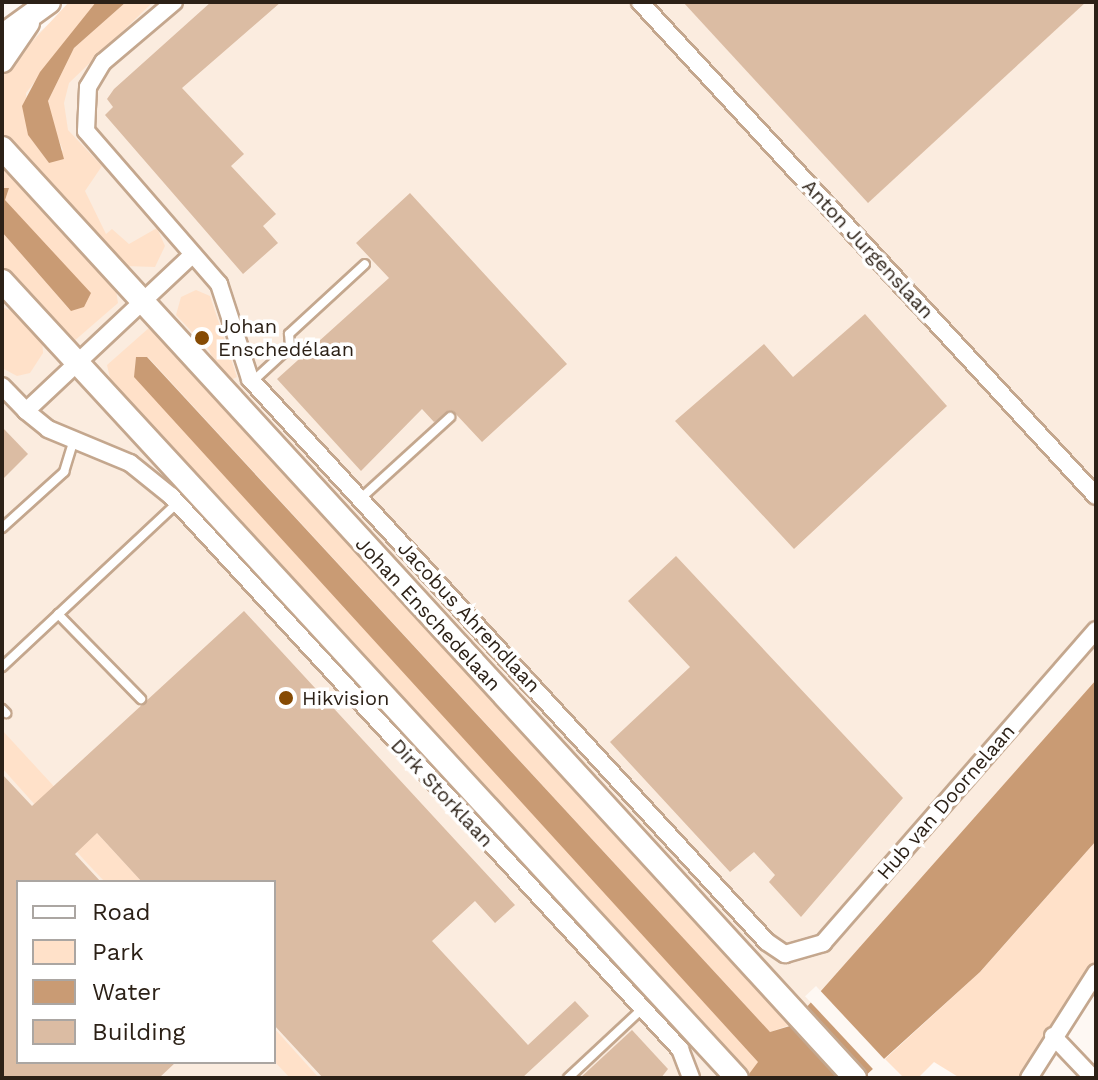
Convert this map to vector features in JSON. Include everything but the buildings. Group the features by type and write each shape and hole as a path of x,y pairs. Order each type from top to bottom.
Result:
{"street":[{"path":"2,61 31,19 49,2"},
{"name":"Jacobus Ahrendlaan","path":"174,2 103,62 88,87 83,113 86,131 191,256 219,284 252,381 767,942 785,954"},
{"name":"Anton Jurgenslaan","path":"640,2 1096,496"},
{"path":"2,36 31,19"},
{"name":"Johan Enschedelaan","path":"2,148 855,1078"},
{"path":"26,411 191,256"},
{"path":"2,281 734,1076"},
{"name":"Dirk Storklaan","path":"2,386 26,411 74,440 130,463 177,503 680,1049 691,1078"},
{"name":"Hub van Doornelaan","path":"785,954 823,943 1096,630"},
{"path":"1029,1078 1096,973"},
{"path":"1053,1036 1093,1078"}],"lane":[{"path":"252,381 290,347 289,334 365,264"},
{"path":"360,499 450,417"},
{"path":"2,528 64,472 74,440"},
{"path":"2,667 177,503"},
{"path":"58,614 141,699"},
{"path":"568,1078 642,1009"}],"shaded area":[{"path":"73,2 1096,2 1096,736 797,1078 2,1078 2,66"}],"green space":[{"path":"69,2 96,2 26,93 28,135 49,163 63,150 46,111 74,48 126,2 153,2 69,83 64,103 68,130 102,166 85,191 106,234 112,229 129,244 157,228 165,246 155,267 124,266 2,140 2,74"},
{"path":"2,160 116,290 118,303 73,342 66,341 2,270 2,232 70,310 5,200"},
{"path":"196,290 210,296 237,377 224,383 209,350 176,315 181,297"},
{"path":"2,307 18,313 42,338 43,353 30,373 17,376 2,368"},
{"path":"150,327 792,1024 770,1032 148,357 136,357 135,377 759,1062 748,1077 113,391 107,365"},
{"path":"2,730 140,880 103,880 2,768"},
{"path":"1096,841 1096,960 1019,1078 960,1078 934,1062 918,1078 904,1078 885,1059 981,971"},
{"path":"276,1030 319,1078 290,1078 276,1063"}],"water":[{"path":"96,2 126,2 74,48 48,101 64,159 49,163 28,135 22,106 40,72"},
{"path":"2,188 9,188 5,200 91,293 84,307 71,311 2,232"},
{"path":"136,357 147,357 770,1032 790,1026 1096,680 1096,841 980,972 863,1078 746,1078 758,1062 134,377"}],"pier":[{"path":"816,986 888,1063 877,1073 805,996"}],"place":[{"name":"Johan Enschedélaan","path":"202,338"},
{"name":"Hikvision","path":"286,698"}]}
